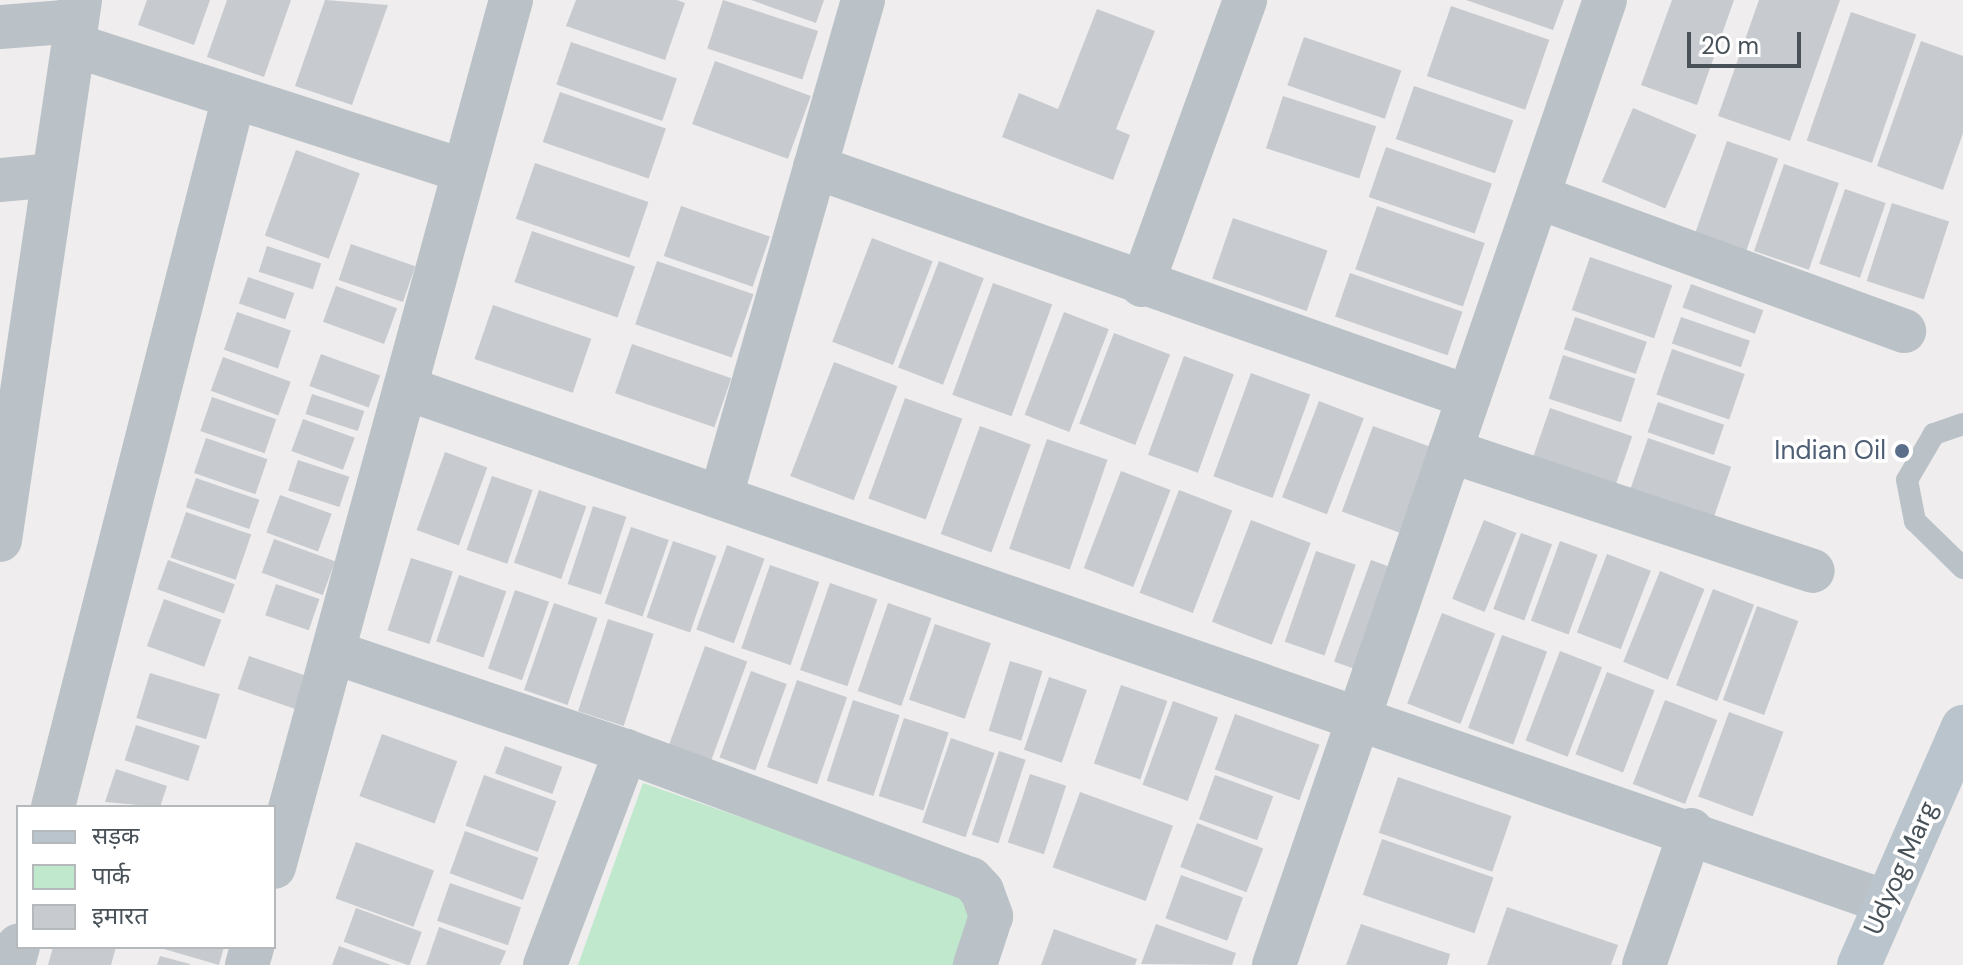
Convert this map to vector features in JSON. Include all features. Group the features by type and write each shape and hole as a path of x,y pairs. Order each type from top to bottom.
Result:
{"main road":[{"name":"Udyog Marg","path":"1859,965 1963,727"}],"street":[{"path":"276,860 511,0"},
{"path":"721,496 863,0"},
{"path":"1142,285 1245,0"},
{"path":"1274,965 1605,0"},
{"path":"0,27 77,22 234,97 464,171"},
{"path":"0,540 12,387 54,175 77,22"},
{"path":"54,805 234,97"},
{"path":"815,167 1142,285 1469,397"},
{"path":"0,180 54,175"},
{"path":"1538,197 1904,331"},
{"path":"405,388 1691,830 1886,902"},
{"path":"1450,451 1813,571"},
{"path":"333,652 626,751 971,879 982,891 991,916 975,965"},
{"path":"545,965 626,751"},
{"path":"1644,965 1691,830"}],"lane":[{"path":"1963,424 1934,434 1907,480 1915,521 1963,568"}],"green space":[{"path":"643,783 982,902 959,965 578,965"}],"building":[{"path":"147,0 210,0 194,45 138,25"},
{"path":"227,0 291,0 264,77 207,57"},
{"path":"325,0 388,5 352,105 295,86"},
{"path":"576,0 677,0 685,3 665,60 566,26"},
{"path":"723,0 818,31 802,79 707,49"},
{"path":"751,0 824,0 816,23"},
{"path":"1466,0 1564,0 1553,30"},
{"path":"1672,0 1734,0 1697,105 1641,85"},
{"path":"1759,0 1840,0 1790,141 1718,116"},
{"path":"1451,6 1549,40 1525,110 1427,76"},
{"path":"1097,9 1155,31 1116,129 1130,135 1113,180 1002,137 1019,93 1058,109"},
{"path":"1851,12 1916,34 1872,163 1807,141"},
{"path":"1304,37 1401,71 1385,119 1287,85"},
{"path":"1921,41 1963,56 1963,133 1943,190 1877,166"},
{"path":"571,42 677,78 662,121 556,85"},
{"path":"715,61 811,96 788,159 692,124"},
{"path":"1414,86 1513,120 1495,173 1396,139"},
{"path":"560,92 666,128 649,179 543,142"},
{"path":"1283,96 1376,126 1359,179 1266,148"},
{"path":"1633,108 1697,135 1665,209 1602,182"},
{"path":"1727,141 1778,159 1744,257 1693,239"},
{"path":"1386,147 1492,183 1475,234 1369,197"},
{"path":"296,150 360,173 329,259 265,236"},
{"path":"535,163 648,202 629,258 516,219"},
{"path":"1784,164 1839,183 1809,270 1754,251"},
{"path":"1845,189 1886,203 1860,278 1819,264"},
{"path":"1892,203 1949,222 1924,300 1867,281"},
{"path":"681,206 770,237 753,287 664,256"},
{"path":"1377,206 1485,243 1463,306 1355,269"},
{"path":"1233,218 1328,251 1307,311 1212,279"},
{"path":"532,231 635,266 617,318 514,282"},
{"path":"872,238 933,261 893,365 832,342"},
{"path":"351,244 415,266 403,302 339,280"},
{"path":"267,246 321,264 313,289 259,272"},
{"path":"1590,257 1672,285 1654,338 1572,310"},
{"path":"657,261 753,294 732,358 635,324"},
{"path":"939,261 984,278 943,385 898,367"},
{"path":"1350,273 1463,312 1448,355 1335,316"},
{"path":"248,277 294,293 285,319 239,303"},
{"path":"993,283 1052,305 1012,416 952,395"},
{"path":"1691,284 1763,310 1755,334 1682,307"},
{"path":"336,286 397,308 384,344 323,322"},
{"path":"493,305 591,339 573,393 474,359"},
{"path":"237,312 291,331 278,368 224,350"},
{"path":"1064,312 1109,329 1069,432 1025,415"},
{"path":"1575,317 1647,342 1636,374 1564,349"},
{"path":"1681,317 1750,341 1741,367 1672,343"},
{"path":"1114,333 1170,355 1135,445 1079,424"},
{"path":"632,344 731,378 714,427 615,393"},
{"path":"1672,349 1745,374 1729,419 1656,394"},
{"path":"321,354 380,376 369,407 309,386"},
{"path":"1563,355 1635,378 1621,422 1549,399"},
{"path":"1184,356 1234,374 1198,473 1148,455"},
{"path":"223,357 291,382 278,415 211,391"},
{"path":"834,362 897,386 854,500 790,476"},
{"path":"1251,373 1310,395 1273,498 1213,476"},
{"path":"312,394 364,411 358,431 306,414"},
{"path":"212,397 276,419 265,453 200,431"},
{"path":"905,398 962,419 926,519 868,499"},
{"path":"1319,401 1364,418 1327,514 1282,497"},
{"path":"1658,402 1724,425 1714,455 1648,432"},
{"path":"1550,408 1632,436 1613,491 1531,463"},
{"path":"303,419 355,438 343,470 291,451"},
{"path":"980,426 1031,444 991,553 941,534"},
{"path":"1373,426 1430,447 1399,532 1342,512"},
{"path":"206,438 267,459 255,494 194,473"},
{"path":"1648,438 1731,467 1711,524 1628,496"},
{"path":"1047,439 1108,460 1070,570 1009,549"},
{"path":"445,452 487,467 459,545 417,530"},
{"path":"298,460 349,477 339,507 288,490"},
{"path":"1121,471 1170,490 1133,587 1084,568"},
{"path":"492,476 533,490 507,564 467,550"},
{"path":"196,478 259,500 249,529 186,507"},
{"path":"539,490 586,506 561,579 514,563"},
{"path":"1179,490 1232,510 1193,613 1140,593"},
{"path":"280,495 332,514 318,551 266,533"},
{"path":"593,506 626,517 601,595 568,584"},
{"path":"186,512 251,534 236,580 170,557"},
{"path":"1251,520 1311,543 1272,645 1212,622"},
{"path":"1484,520 1516,533 1485,612 1452,599"},
{"path":"631,527 669,540 642,617 605,604"},
{"path":"1521,533 1552,544 1524,620 1493,609"},
{"path":"274,539 335,561 323,595 262,573"},
{"path":"673,541 716,556 690,633 647,618"},
{"path":"1560,541 1598,555 1569,635 1531,621"},
{"path":"727,545 765,559 734,643 696,630"},
{"path":"1316,551 1356,565 1324,655 1285,642"},
{"path":"1607,554 1651,571 1621,649 1577,632"},
{"path":"411,558 453,572 429,644 388,630"},
{"path":"168,560 235,584 224,613 157,589"},
{"path":"1371,560 1407,573 1370,674 1334,661"},
{"path":"770,565 819,582 791,665 741,648"},
{"path":"1660,571 1705,589 1668,680 1623,662"},
{"path":"459,575 506,591 483,657 436,641"},
{"path":"830,583 877,599 847,686 800,670"},
{"path":"276,584 319,599 309,630 265,615"},
{"path":"1713,589 1754,605 1717,701 1676,685"},
{"path":"515,590 549,602 522,680 488,668"},
{"path":"164,599 221,620 204,667 147,646"},
{"path":"554,603 597,618 568,705 524,690"},
{"path":"888,603 931,618 901,706 858,691"},
{"path":"1757,606 1798,621 1764,715 1723,700"},
{"path":"1442,613 1495,633 1460,724 1407,704"},
{"path":"608,619 654,634 624,726 578,711"},
{"path":"935,624 991,643 965,719 909,700"},
{"path":"1502,635 1547,651 1513,744 1468,728"},
{"path":"705,646 747,661 711,761 669,746"},
{"path":"1560,651 1602,667 1568,757 1526,741"},
{"path":"249,656 310,677 299,710 238,689"},
{"path":"1010,661 1043,671 1021,741 989,731"},
{"path":"751,671 787,684 755,770 720,757"},
{"path":"1607,672 1655,690 1623,772 1575,754"},
{"path":"150,673 220,694 206,739 136,718"},
{"path":"1049,677 1087,690 1062,763 1024,750"},
{"path":"797,680 847,697 817,784 767,767"},
{"path":"1121,685 1167,701 1140,779 1094,763"},
{"path":"853,700 900,715 873,796 827,781"},
{"path":"1665,700 1717,720 1685,804 1633,784"},
{"path":"1173,701 1218,717 1188,801 1143,785"},
{"path":"1729,712 1784,732 1753,816 1698,797"},
{"path":"1235,714 1320,745 1299,800 1215,769"},
{"path":"904,718 949,733 923,811 879,796"},
{"path":"136,725 200,746 188,781 125,760"},
{"path":"382,734 457,761 435,823 359,796"},
{"path":"951,738 994,753 966,837 922,822"},
{"path":"505,746 562,767 552,794 495,773"},
{"path":"999,751 1026,760 998,843 972,835"},
{"path":"116,769 167,786 161,805 105,802"},
{"path":"1030,774 1066,786 1044,854 1008,842"},
{"path":"484,775 556,801 538,852 466,826"},
{"path":"1215,775 1273,796 1257,840 1199,819"},
{"path":"1398,777 1511,816 1492,872 1379,833"},
{"path":"1080,792 1173,826 1146,901 1053,867"},
{"path":"1197,823 1263,848 1246,892 1180,867"},
{"path":"465,831 538,858 523,900 450,873"},
{"path":"1382,839 1494,877 1474,933 1363,895"},
{"path":"356,842 434,870 413,927 335,898"},
{"path":"1181,875 1243,898 1227,941 1165,918"},
{"path":"450,883 521,907 508,945 437,921"},
{"path":"1507,907 1618,945 1611,965 1487,965"},
{"path":"356,908 422,932 410,965 344,942"},
{"path":"1156,924 1236,953 1232,965 1141,964"},
{"path":"1361,924 1450,954 1447,965 1346,965"},
{"path":"439,927 506,951 500,965 426,965"},
{"path":"1054,929 1137,959 1135,965 1041,965"},
{"path":"339,946 391,965 332,965"},
{"path":"52,949 115,949 111,965 48,965"},
{"path":"164,949 223,949 219,965"},
{"path":"160,956 190,964 190,965 157,965"}],"place":[{"name":"Indian Oil","path":"1902,451"}]}
